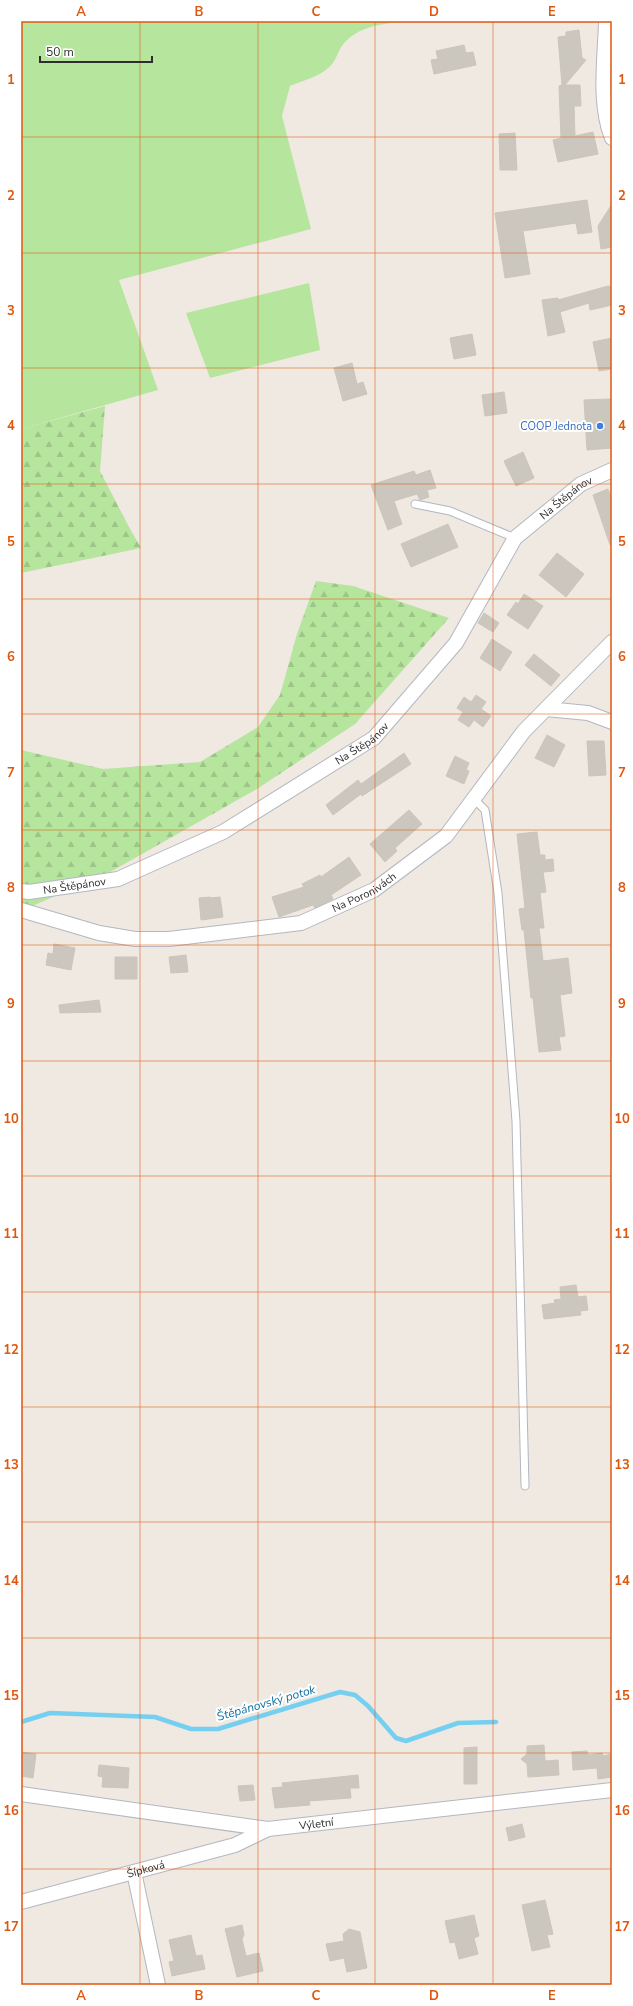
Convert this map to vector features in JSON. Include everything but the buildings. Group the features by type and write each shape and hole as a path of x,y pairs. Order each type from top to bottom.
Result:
{"street":[{"path":"606,21 604,90 607,126 612,138"},
{"name":"Na Štěpánov","path":"21,891 29,892 118,879 223,832 374,738 456,643 515,538 581,484 612,470"},
{"name":"Na Poronivách","path":"21,910 99,934 134,939 169,939 301,923 374,890 446,836 524,732 612,642"},
{"path":"546,709 588,713 612,722"},
{"name":"Výletní","path":"21,1794 268,1829 612,1790"},
{"name":"Šípková","path":"21,1902 235,1845 268,1829"},
{"path":"134,1872 158,1985"}],"lane":[{"path":"415,504 450,511 515,538"},
{"path":"474,799 485,810 498,893 516,1121 525,1486"}],"green space":[{"path":"21,21 411,21 378,25 361,31 345,42 333,63 324,71 290,86 282,116 311,229 119,280 158,390 21,429"},
{"path":"309,283 320,350 210,378 186,313"},
{"path":"105,406 100,471 141,548 21,573 21,429"},
{"path":"316,581 353,586 449,618 355,724 257,789 112,871 21,911 21,750 103,769 200,762 258,727 280,695 297,634"}],"waterway":[{"name":"Štěpánovský potok","path":"21,1722 50,1713 155,1717 191,1729 218,1729 340,1692 355,1695 368,1706 396,1738 406,1741 458,1723 496,1722"}],"place":[{"name":"COOP Jednota","path":"600,426"}]}
